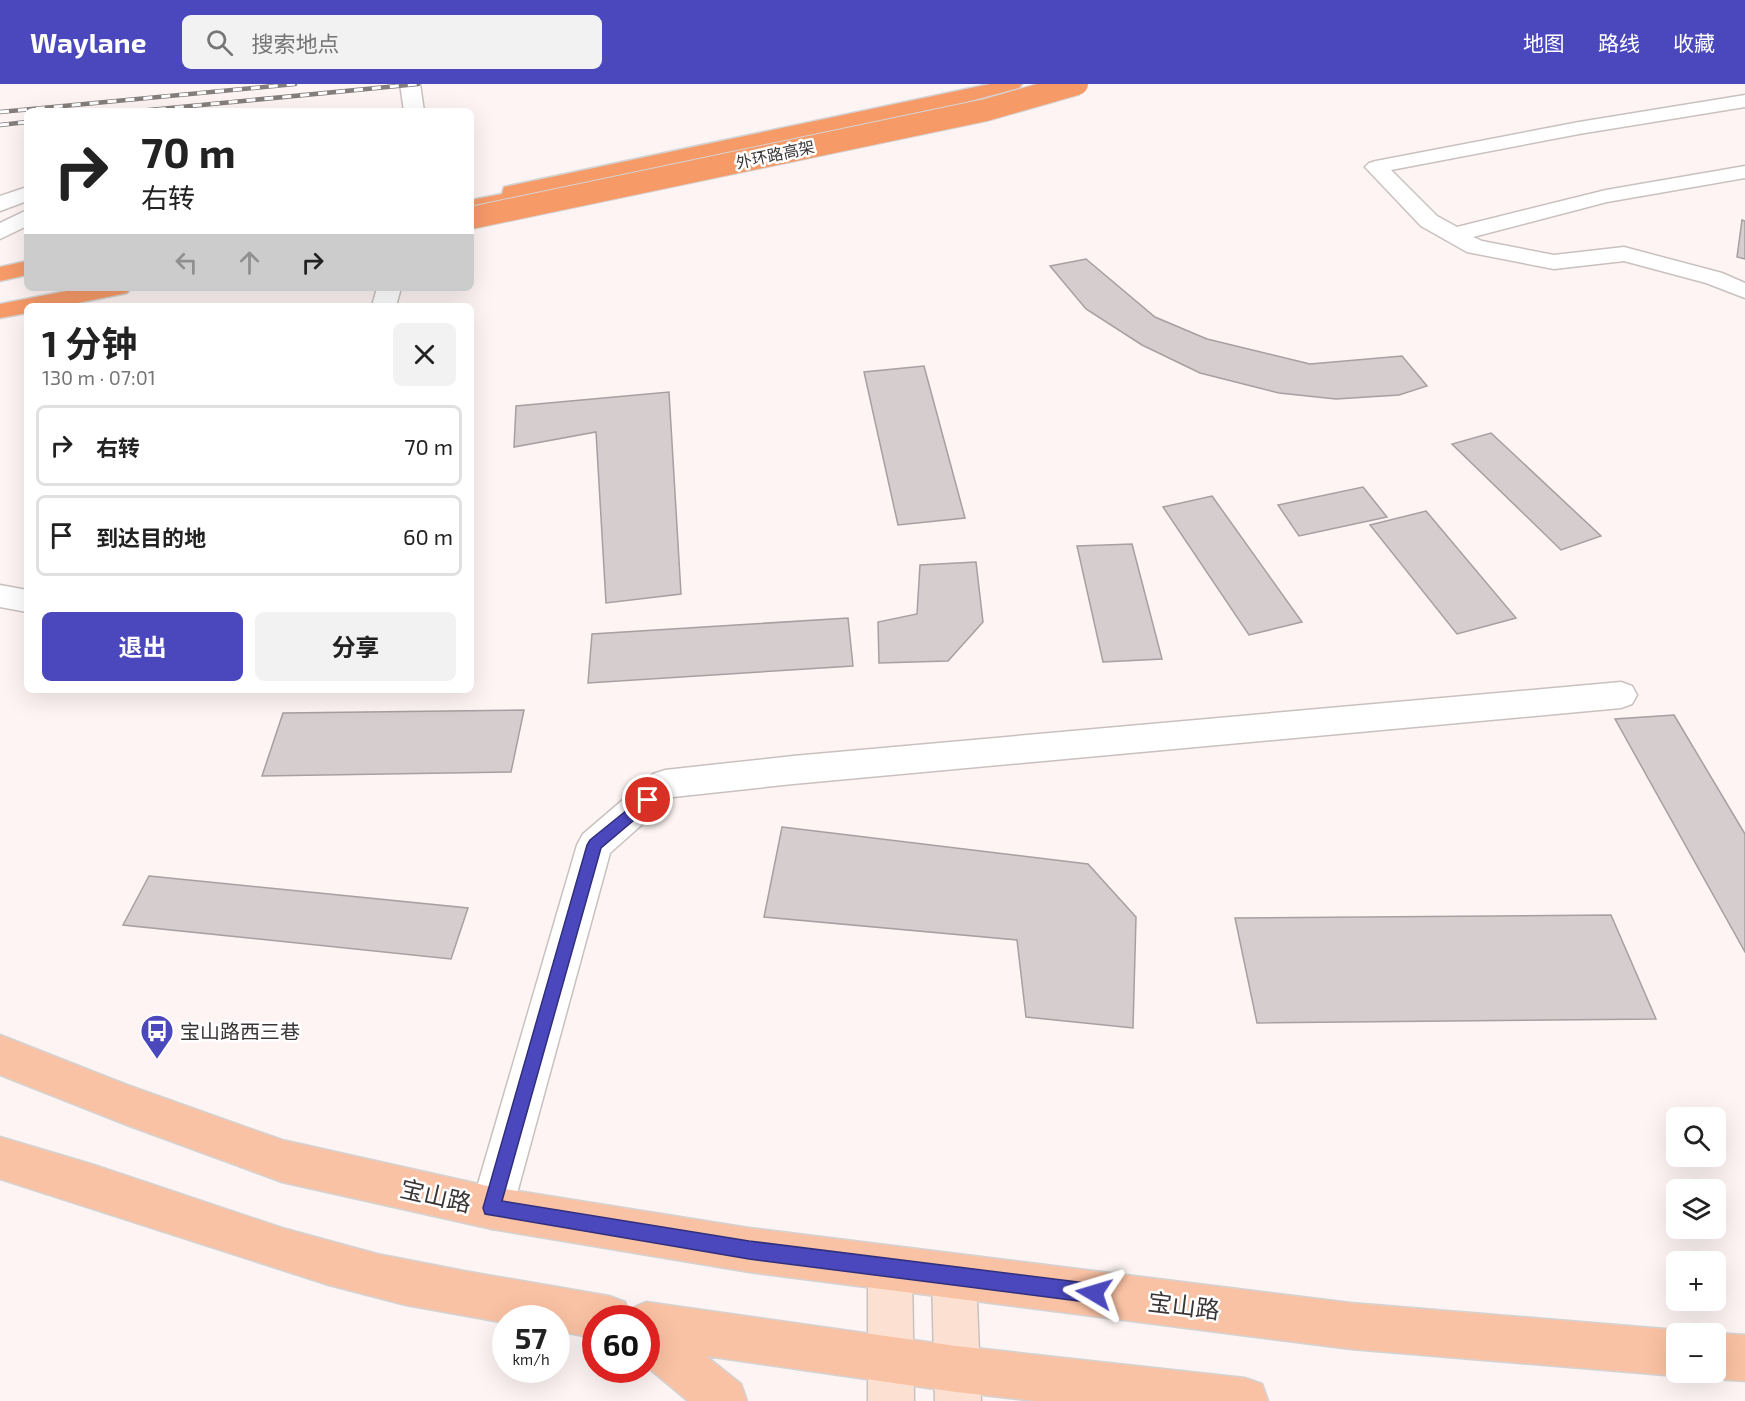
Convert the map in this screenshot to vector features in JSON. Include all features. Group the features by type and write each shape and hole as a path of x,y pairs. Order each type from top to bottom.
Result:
{"highway":[{"path":"494,179 831,113 950,84"},
{"name":"外环路高架","path":"474,199 952,99 1012,84"},
{"path":"474,206 1078,84"},
{"name":"外环路高架","path":"474,217 986,111 1078,84"},
{"path":"0,274 24,269"},
{"path":"0,294 24,289"},
{"path":"0,302 53,291"},
{"path":"41,303 103,291"},
{"path":"0,311 24,306"}],"main road":[{"name":"宝山路","path":"0,1055 282,1161 492,1208 749,1250 1351,1326 1666,1352"},
{"path":"0,1158 69,1176 262,1242 377,1276 582,1313"},
{"path":"890,1268 891,1380"},
{"path":"954,1276 957,1385"},
{"path":"660,1328 891,1380 1245,1401"},
{"path":"660,1348 724,1401"},
{"path":"1726,1357 1745,1358"}],"street":[{"path":"410,84 414,108"},
{"path":"1745,101 1579,128 1376,167 1429,221 1475,247 1554,262 1624,254 1713,278 1745,291"},
{"path":"1454,235 1606,196 1745,172"},
{"path":"0,204 24,194"},
{"path":"0,232 24,219"},
{"path":"0,597 24,601"},
{"path":"492,1208 595,845 665,784 793,770 1620,695"}],"building":[{"path":"1742,220 1745,221 1745,259 1737,257"},
{"path":"1086,259 1155,317 1207,339 1310,364 1402,356 1427,386 1399,395 1336,399 1279,393 1200,373 1142,345 1086,309 1050,266"},
{"path":"924,366 965,518 898,525 864,372"},
{"path":"669,392 681,594 606,603 596,432 514,447 516,406"},
{"path":"1491,433 1601,536 1561,550 1452,444"},
{"path":"1363,487 1387,517 1299,536 1278,505"},
{"path":"1212,496 1302,622 1249,635 1163,507"},
{"path":"1426,511 1516,618 1457,634 1370,525"},
{"path":"1132,544 1162,659 1103,662 1077,546"},
{"path":"976,562 983,622 948,661 879,663 878,622 917,614 920,565"},
{"path":"848,618 853,666 588,683 592,634"},
{"path":"524,710 511,772 262,776 283,713"},
{"path":"1674,715 1745,834 1745,952 1615,719"},
{"path":"782,827 1088,864 1136,917 1133,1028 1026,1017 1017,940 764,917"},
{"path":"149,876 468,908 451,959 123,925"},
{"path":"1611,915 1656,1019 1257,1023 1235,918"}],"railway":[{"path":"42,108 295,84"},
{"path":"170,108 418,84"},
{"path":"0,112 24,110"},
{"path":"0,125 24,122"}],"place":[{"name":"宝山路西三巷","path":"157,1060"}],"route":[{"path":"648,800 595,845 492,1208 749,1250 1094,1293"}]}
